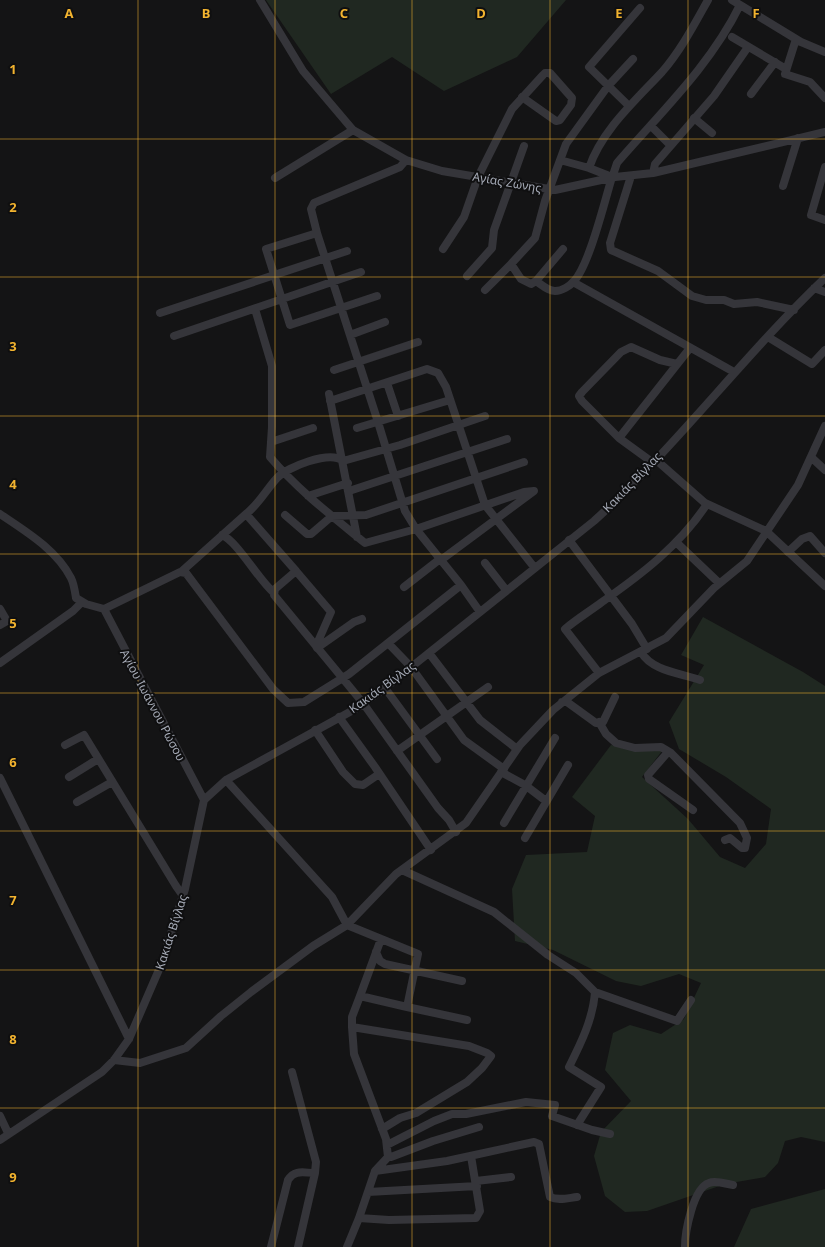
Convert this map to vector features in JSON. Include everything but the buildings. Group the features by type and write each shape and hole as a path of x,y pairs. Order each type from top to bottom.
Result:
{"street":[{"name":"Αγίας Ζώνης","path":"260,0 303,70 353,130 367,140 406,160 424,167 478,178 555,190 613,177 653,173 825,132"},
{"path":"589,168 598,146 629,106 662,71 676,53 708,0"},
{"path":"732,0 796,39 825,52"},
{"path":"536,281 555,291 564,289 573,282 582,268 587,255 617,163 679,96 710,55 740,5"},
{"path":"629,106 589,67 640,8"},
{"path":"732,37 786,69"},
{"path":"796,39 785,74 810,82 825,98"},
{"path":"653,173 655,164 714,96 748,47"},
{"path":"485,290 535,238 538,221 560,160 570,138 608,86 633,59"},
{"path":"751,94 775,62"},
{"path":"443,249 464,217 478,178 512,109 522,96 545,73 550,73 572,98 572,103 560,120 556,121 522,96"},
{"path":"694,118 712,133"},
{"path":"651,126 670,146"},
{"path":"275,178 353,130"},
{"path":"783,186 798,138"},
{"path":"467,276 492,248 494,230 524,146"},
{"path":"406,160 400,167 314,203 311,209 317,233 405,511 416,529 461,585 480,612"},
{"path":"560,160 589,168 613,177"},
{"path":"825,167 811,215 825,220"},
{"path":"631,176 610,243 611,250 658,271 692,296 706,300 724,300 734,304 757,302 794,310"},
{"path":"317,233 266,249 290,326 377,296"},
{"path":"511,264 521,278 531,284 536,281 563,249"},
{"path":"160,313 347,250"},
{"path":"174,336 361,272"},
{"name":"Κακιάς Βίγλας","path":"0,1140 8,1133 102,1072 114,1060 129,1039 161,965 183,896 204,800 226,780 339,717 385,688 569,540 622,495 734,372 825,278"},
{"path":"573,282 734,372"},
{"path":"814,288 825,292"},
{"path":"255,309 272,366 270,457 283,473 308,496 365,543 416,529 524,492 534,491 404,587"},
{"path":"350,335 385,322"},
{"path":"768,337 812,364 825,350"},
{"path":"334,370 418,342"},
{"path":"677,364 660,360 631,347 621,352 579,396 582,402 619,438 654,461 706,504 766,531 825,586"},
{"path":"619,438 690,348"},
{"path":"357,537 343,461 329,398 386,383 427,369 434,371 442,378 459,425 484,505 534,568"},
{"path":"386,383 398,416"},
{"path":"357,428 450,400"},
{"path":"0,514 51,552 64,567 71,579 76,598 82,602 104,609 181,572 252,509 276,479 283,473 328,456 340,458 343,461 367,456 486,416"},
{"path":"114,1060 140,1063 186,1048 221,1016 251,992 313,946 347,925 402,870 456,832 466,823 517,749 548,714 599,673 666,638 719,583 747,561 798,485 812,458 825,426"},
{"path":"271,442 313,428"},
{"path":"308,496 394,476 506,440"},
{"path":"812,458 825,470"},
{"path":"285,515 307,534 311,534 332,516 354,517 366,515 524,462"},
{"path":"599,673 565,629 645,571 677,543 696,520 706,504"},
{"path":"246,514 331,612 317,647"},
{"path":"222,535 231,541 263,582 274,592 363,703 438,808 449,820 456,832"},
{"path":"788,552 802,539 810,536 825,553"},
{"path":"569,540 611,596 644,650 644,657 657,667 700,680"},
{"path":"677,543 719,583"},
{"path":"485,563 506,590"},
{"path":"274,592 296,571"},
{"path":"181,572 186,573 284,701 304,702 342,678 461,585"},
{"path":"0,663 73,611 82,602"},
{"path":"0,609 7,621 0,625"},
{"name":"Αγίου Ιωάννου Ρώσου","path":"104,609 204,800"},
{"path":"317,647 354,622 362,619"},
{"path":"388,643 411,667 464,740 502,770 546,801"},
{"path":"429,652 480,720 517,749"},
{"path":"397,751 488,687"},
{"path":"385,688 437,759"},
{"path":"562,702 567,702 596,723 603,722 615,697"},
{"path":"339,717 431,850"},
{"path":"599,722 606,734 616,743 635,748 661,747 668,752 740,823 747,838 747,846 742,848 730,838 725,840"},
{"path":"315,730 343,772 355,784 363,785 379,774"},
{"path":"65,745 84,735 183,896"},
{"path":"504,823 554,738"},
{"path":"668,752 648,775 649,779 693,810"},
{"path":"69,777 98,759"},
{"path":"525,838 568,765"},
{"path":"0,778 129,1039"},
{"path":"226,780 332,897 347,925 418,954 407,1007"},
{"path":"77,802 112,782"},
{"path":"402,870 494,912 548,956 576,973 595,992 677,1021 691,1000"},
{"path":"381,939 352,1017 352,1027 354,1054 382,1129 387,1145 388,1157"},
{"path":"376,952 380,961 385,964 462,981"},
{"path":"577,1125 601,1086 569,1067 589,1021 595,992"},
{"path":"360,996 467,1020"},
{"path":"352,1027 469,1046 491,1056 482,1068 467,1082 416,1113 400,1118 382,1129"},
{"path":"292,1072 314,1150 315,1173 298,1247"},
{"path":"387,1145 445,1116 487,1110 526,1102 555,1105 552,1116 610,1134"},
{"path":"0,1116 8,1133"},
{"path":"347,1247 375,1172 388,1157 432,1141 478,1127"},
{"path":"375,1172 472,1156 494,1150 537,1143 550,1197 554,1199 577,1197"},
{"path":"359,1218 389,1220 476,1218 480,1211 472,1156"},
{"path":"271,1247 288,1180 292,1174 296,1172 315,1173"},
{"path":"368,1192 477,1184 512,1177"},
{"path":"685,1247 686,1226 696,1195 702,1187 708,1183 715,1182 733,1185"}],"shaded area":[{"path":"266,0 566,0 517,57 444,91 392,57 331,94"},
{"path":"703,617 803,672 825,686 825,1142 801,1137 785,1141 778,1163 765,1177 725,1184 647,1211 625,1212 605,1196 594,1156 601,1132 631,1101 605,1070 613,1033 630,1025 661,1034 684,1019 701,983 679,974 641,986 616,981 553,950 515,941 512,889 526,855 587,852 595,816 572,797 611,745 637,750 662,751 642,777 688,819 720,857 745,868 766,844 771,809 726,777 679,749 669,722 704,665 681,655"},
{"path":"825,1189 825,1247 734,1247 751,1209"}]}
